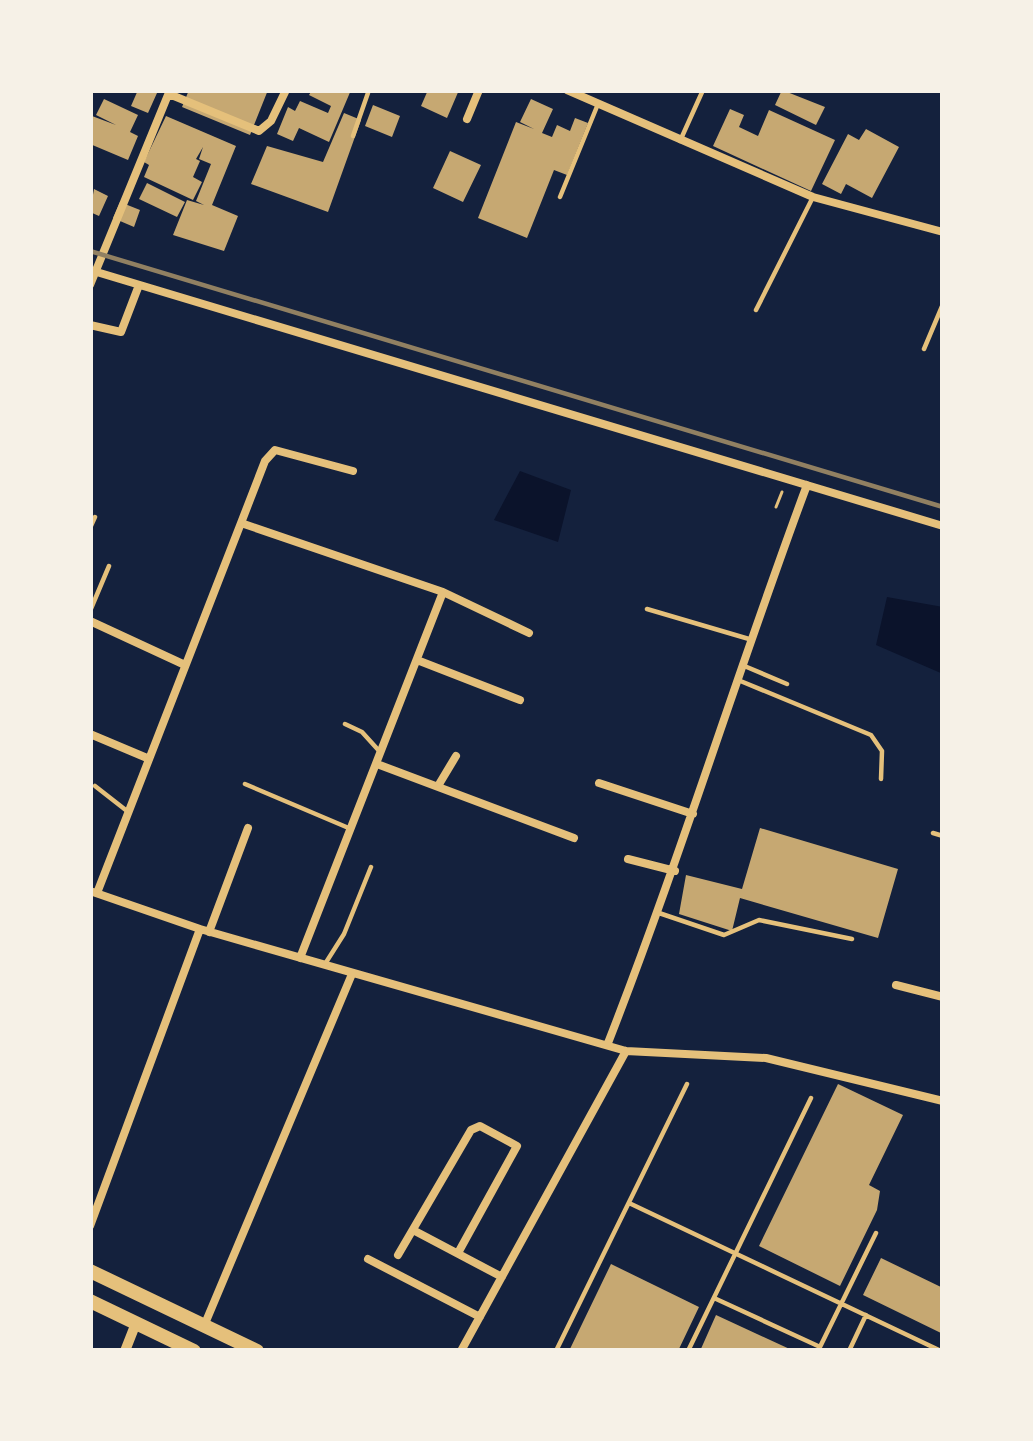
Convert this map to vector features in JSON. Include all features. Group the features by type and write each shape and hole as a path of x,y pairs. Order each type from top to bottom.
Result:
{"highway":[{"path":"90,1270 256,1351"},
{"path":"90,1300 194,1351"}],"street":[{"path":"90,285 170,92 259,131 272,121 286,90"},
{"path":"467,119 479,90"},
{"path":"567,90 813,197 943,232"},
{"path":"93,271 943,526"},
{"path":"90,325 121,332 140,285"},
{"path":"353,471 275,450 265,461 94,892 205,931 608,1043 626,1052 766,1058 943,1101"},
{"path":"608,1043 675,871 734,679 807,485"},
{"path":"241,523 443,592 529,633"},
{"path":"300,958 443,592"},
{"path":"90,621 185,665"},
{"path":"417,660 520,700"},
{"path":"90,734 147,758"},
{"path":"438,786 455,756"},
{"path":"377,764 574,838"},
{"path":"599,783 693,814"},
{"path":"90,1226 248,828"},
{"path":"628,859 675,871"},
{"path":"204,1326 352,974"},
{"path":"896,985 943,997"},
{"path":"461,1351 626,1052"},
{"path":"398,1256 474,1126 513,1142 516,1153 458,1253"},
{"path":"413,1230 502,1276"},
{"path":"368,1259 480,1317"},
{"path":"124,1351 136,1323"}],"lane":[{"path":"353,136 369,90"},
{"path":"680,141 703,90"},
{"path":"560,197 598,104"},
{"path":"756,310 813,197"},
{"path":"924,349 943,304"},
{"path":"90,529 94,517"},
{"path":"90,610 109,566"},
{"path":"647,609 749,639"},
{"path":"740,664 787,684"},
{"path":"734,679 871,735 882,751 881,779"},
{"path":"345,724 362,732 381,753"},
{"path":"245,784 351,829"},
{"path":"95,786 127,812"},
{"path":"933,832 943,836"},
{"path":"325,965 344,934 371,867"},
{"path":"659,913 724,935 759,920 852,939"},
{"path":"556,1351 687,1084"},
{"path":"688,1351 811,1097"},
{"path":"629,1203 941,1351"},
{"path":"714,1298 819,1349 876,1233"},
{"path":"849,1351 866,1316"}],"path":[{"path":"776,507 787,479"}],"water":[{"path":"520,471 571,490 558,542 494,520"},
{"path":"887,597 943,607 943,674 876,645"}],"building":[{"path":"138,90 157,93 148,113 131,106"},
{"path":"189,90 268,90 250,135 182,107"},
{"path":"312,90 351,90 329,142 299,128 293,141 277,134 288,107 295,111 300,101 328,113 331,106 309,95"},
{"path":"428,90 459,90 447,118 421,106"},
{"path":"782,90 825,107 816,125 775,105"},
{"path":"104,99 138,115 130,132 138,136 128,160 90,144 92,116 116,125 96,115"},
{"path":"531,99 553,109 542,133 552,137 557,125 570,131 575,118 588,123 567,175 554,170 527,238 478,218 516,122 534,129 520,122"},
{"path":"373,105 400,116 392,137 365,126"},
{"path":"730,109 744,115 739,127 758,136 769,110 835,140 811,191 713,146"},
{"path":"344,113 361,120 328,212 251,184 267,146 323,162"},
{"path":"166,116 236,146 212,205 238,216 224,251 173,235 187,200 204,205 196,201 211,164 199,159 203,147 196,159 200,161 193,177 202,182 193,200 144,177 149,165 144,162"},
{"path":"866,129 899,147 872,198 846,184 841,194 822,184 848,134 859,140"},
{"path":"450,151 481,165 463,202 433,188"},
{"path":"147,183 185,202 177,217 139,199"},
{"path":"94,189 108,196 99,216 90,212"},
{"path":"120,202 140,210 134,227 113,218"},
{"path":"760,828 898,869 878,938 740,898 732,931 679,914 686,875 742,889"},
{"path":"838,1084 903,1115 869,1185 880,1191 877,1210 840,1286 759,1246"},
{"path":"881,1258 943,1288 943,1334 863,1295"},
{"path":"611,1264 699,1307 678,1351 569,1351"},
{"path":"716,1315 794,1351 700,1351"}],"railway":[{"path":"90,251 943,507"}]}
